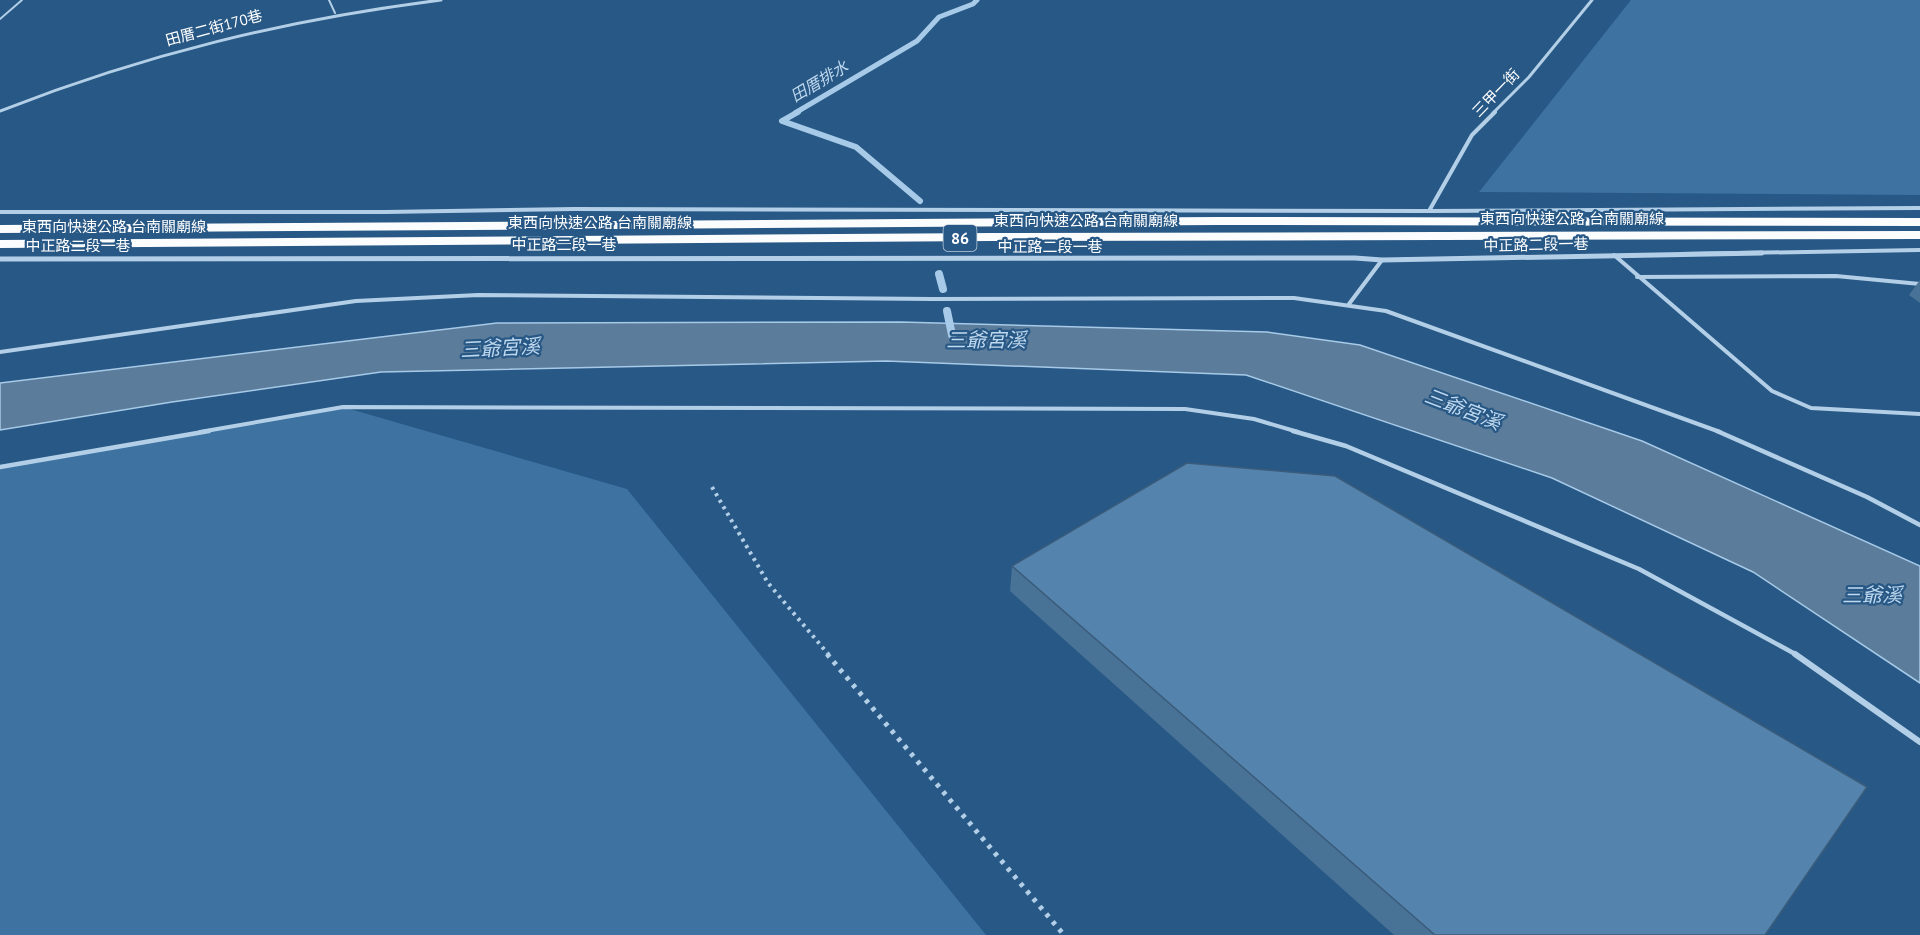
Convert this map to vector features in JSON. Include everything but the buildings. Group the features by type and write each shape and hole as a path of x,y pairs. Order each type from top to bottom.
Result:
{"highway":[{"name":"東西向快速公路 台南關廟線","path":"0,229 1205,221 1920,222"},
{"name":"東西向快速公路 台南關廟線","path":"0,244 992,237 1920,235"}],"street":[{"name":"田厝二街170巷","path":"0,111 56,88 191,46 290,21 441,0"},
{"name":"三甲一街","path":"1429,211 1472,135 1529,77 1592,0"},
{"name":"中正路二段一巷","path":"0,212 385,212 574,209 1429,211 1920,208"},
{"name":"中正路二段一巷","path":"0,259 487,257 941,260 1355,258 1382,260 1920,250"}],"lane":[{"path":"0,19 22,0"},
{"path":"329,0 335,13"},
{"path":"1614,255 1772,392 1811,408 1920,414"},
{"path":"1349,304 1382,260"},
{"path":"1637,277 1836,276 1920,284"},
{"path":"0,352 356,302 477,295 920,299 1294,298 1386,311 1704,425 1867,497 1920,525"},
{"path":"0,467 343,407 1077,406 1185,409 1254,419 1346,446 1639,569 1797,656 1920,742"}],"path":[{"path":"711,487 768,584 1064,935"}],"shaded area":[{"path":"1631,0 1920,0 1920,195 1479,192"},
{"path":"343,407 627,489 986,935 0,935 0,467"}],"water":[{"name":"三爺溪","path":"901,322 1267,332 1360,345 1642,441 1920,566 1920,683 1753,572 1552,478 1246,375 886,361 381,372 0,430 0,383 497,323"}],"waterway":[{"name":"田厝排水","path":"795,113 917,41 939,17 973,4 977,0"},
{"name":"田厝排水","path":"798,112 782,121 856,147 920,201"},
{"name":"田厝排水","path":"939,274 943,289"},
{"name":"田厝排水","path":"947,311 952,335"}],"water label":[{"name":"三爺宮溪","path":"986,340"},
{"name":"三爺宮溪","path":"500,348"},
{"name":"三爺宮溪","path":"1463,409"}]}
